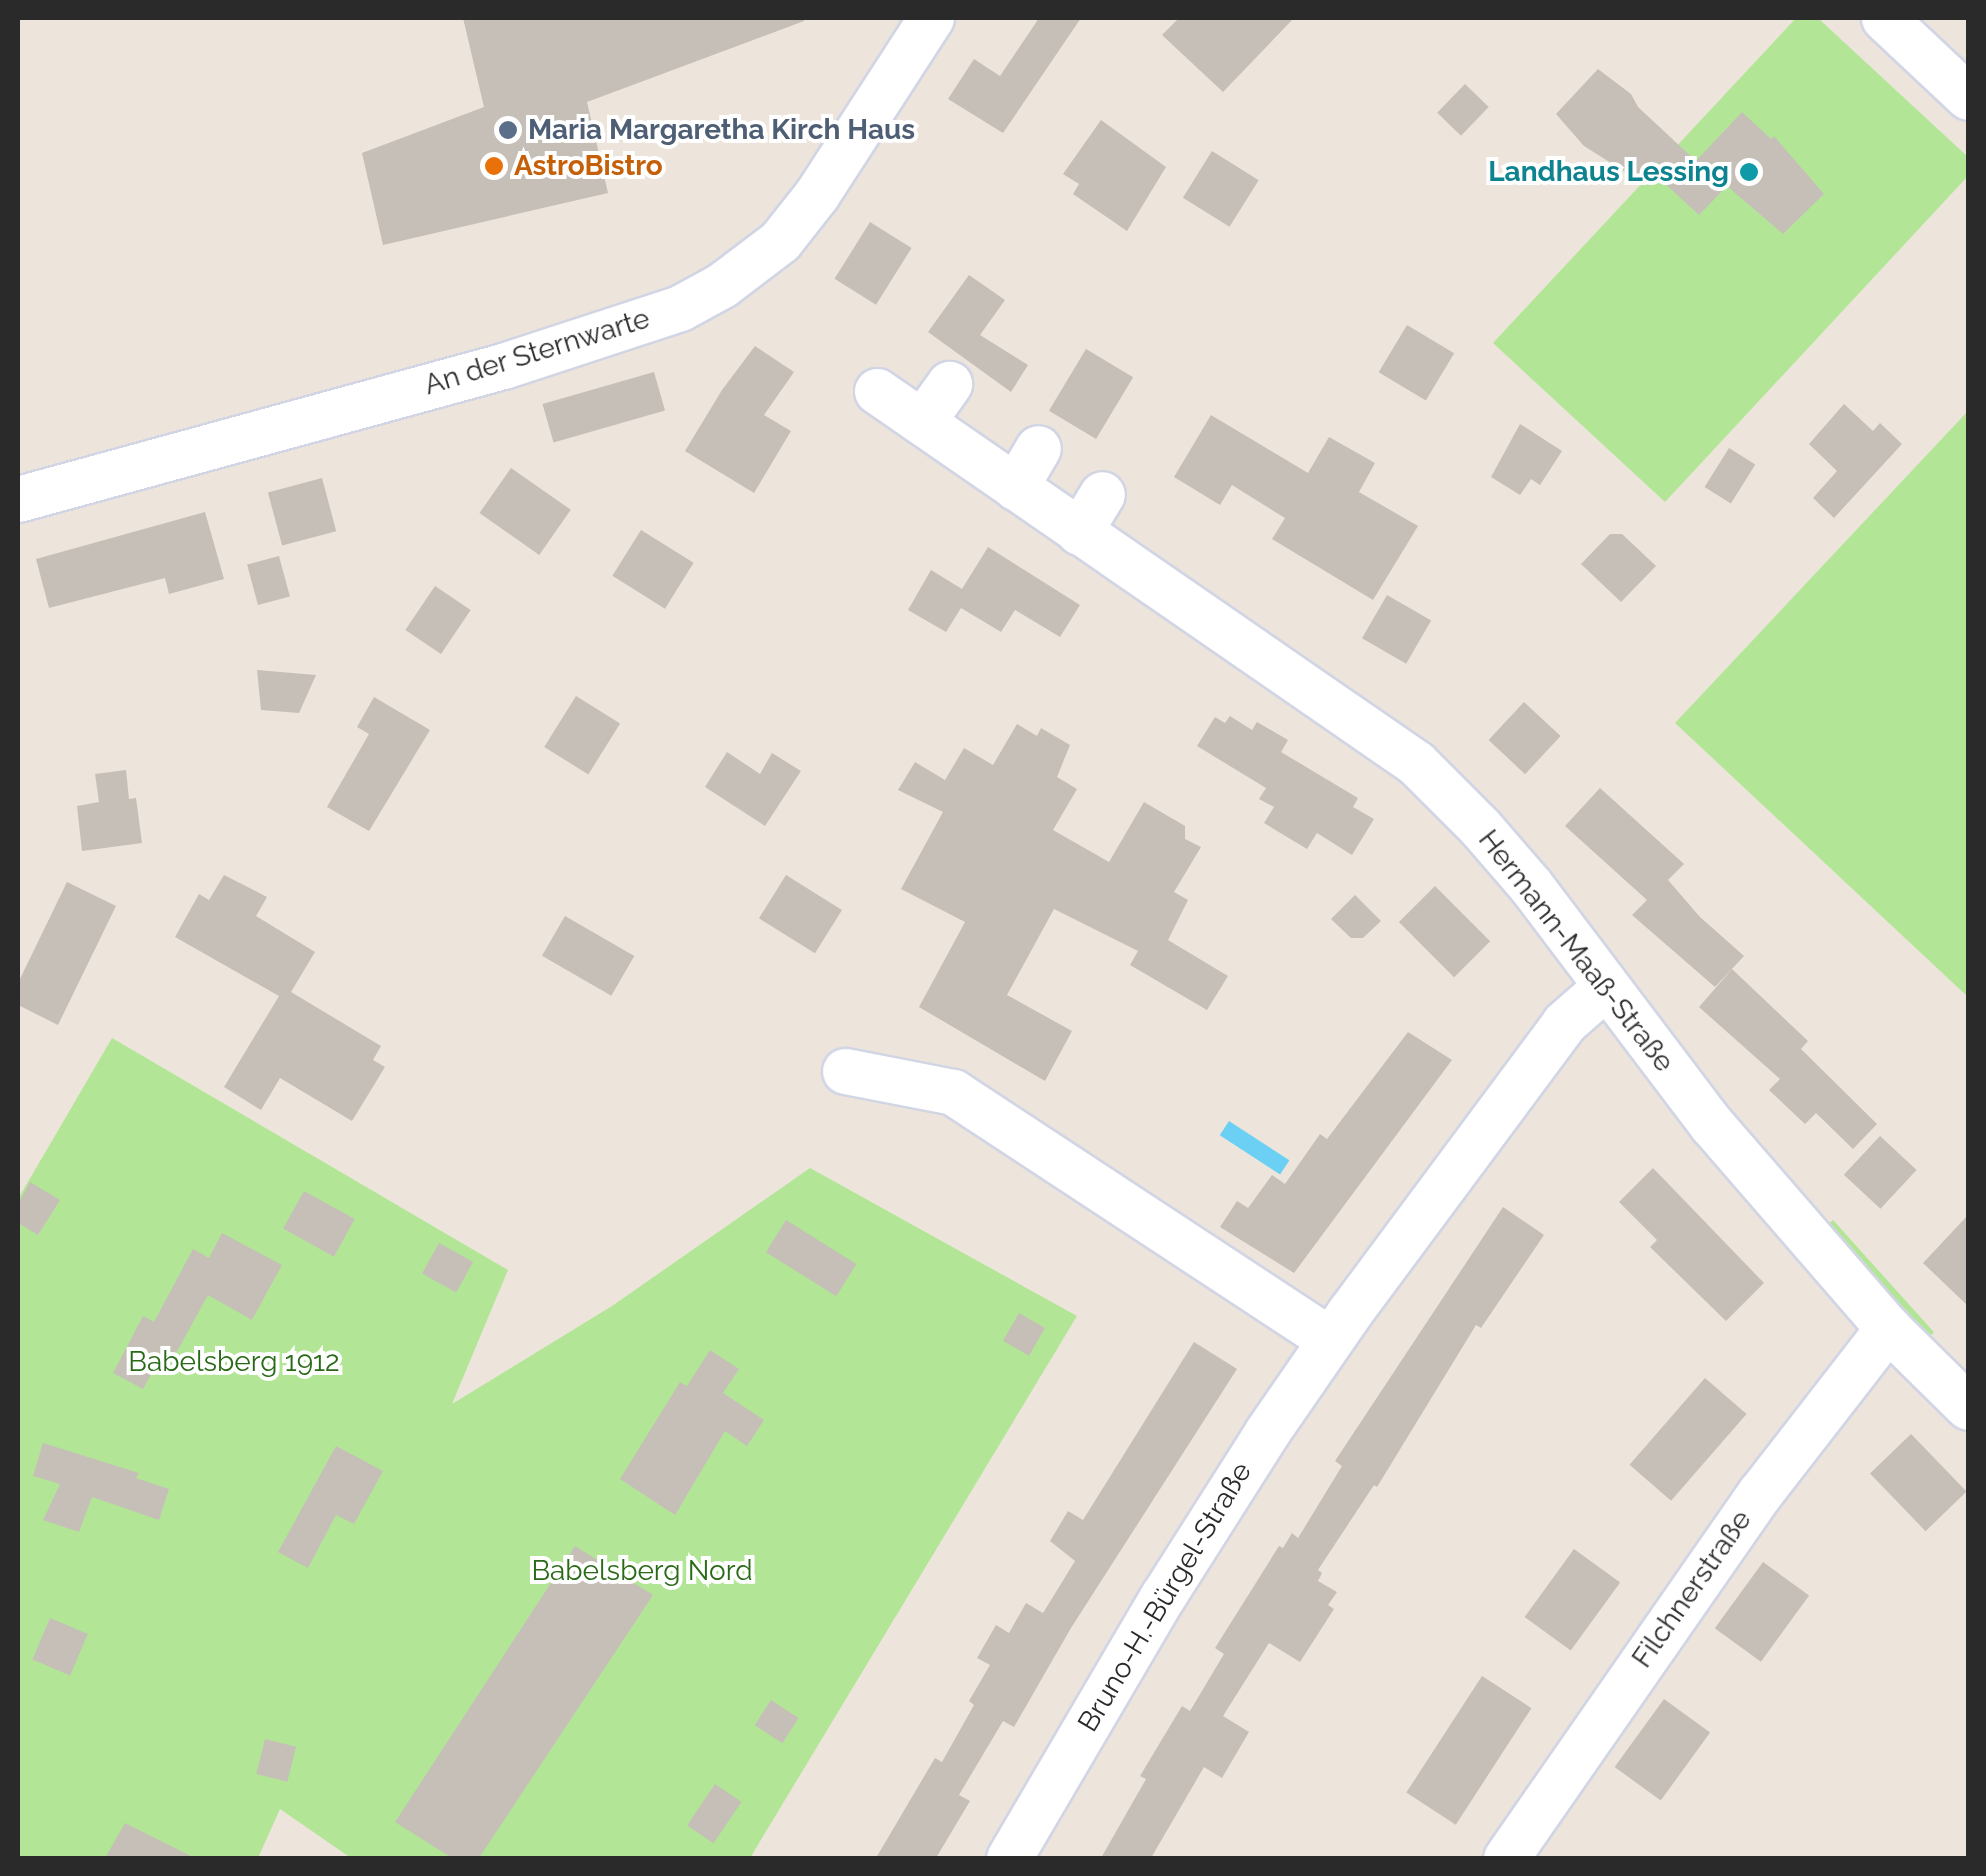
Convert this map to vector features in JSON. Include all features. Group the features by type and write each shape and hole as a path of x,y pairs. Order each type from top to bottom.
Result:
{"street":[{"name":"An der Sternwarte","path":"18,499 536,356 680,308 722,286 780,241 816,194 931,18"},
{"path":"1885,18 1968,96"},
{"path":"922,422 949,384"},
{"name":"Hermann-Maaß-Straße","path":"877,391 1416,763 1480,827 1531,886 1604,988 1712,1125 1888,1328 1968,1407"},
{"path":"1015,487 1038,448"},
{"path":"1080,532 1102,494"},
{"name":"Bruno-H.-Bürgel-Straße","path":"1009,1858 1207,1524 1330,1340 1564,1023 1604,988"},
{"path":"845,1070 953,1092 1330,1340"},
{"name":"Filchnerstraße","path":"1506,1858 1760,1493 1888,1328"}],"green space":[{"path":"1796,18 1818,18 1968,157 1968,176 1665,502 1493,343"},
{"path":"1968,411 1968,997 1675,723"},
{"path":"112,1038 508,1270 452,1404 612,1306 810,1168 1077,1316 750,1858 351,1858 280,1809 258,1858 18,1858 18,1199"},
{"path":"1833,1220 1934,1332 1927,1338 1826,1226"}],"water":[{"path":"1229,1121 1289,1160 1280,1174 1220,1135"}],"building":[{"name":"Maria Margaretha Kirch Haus","path":"463,18 804,21 587,102 608,193 383,245 362,153 484,107"},
{"path":"1039,18 1081,18 1003,133 948,99 974,59 1000,76"},
{"path":"1179,18 1294,18 1223,92 1162,35"},
{"path":"1598,69 1631,94 1638,107 1696,161 1742,112 1771,139 1774,136 1824,194 1783,234 1727,186 1699,215 1648,168 1638,180 1584,146 1556,114"},
{"path":"1465,84 1489,107 1461,136 1437,113"},
{"path":"1101,120 1166,167 1127,231 1073,194 1079,184 1063,174"},
{"path":"1212,151 1259,180 1229,227 1183,198"},
{"path":"870,222 912,248 876,305 834,279"},
{"path":"969,275 1005,300 980,335 1028,365 1011,392 928,332"},
{"path":"1407,325 1454,353 1426,400 1379,372"},
{"path":"755,346 794,372 764,415 791,431 754,493 685,451 722,390"},
{"path":"1086,349 1133,377 1096,439 1049,411"},
{"path":"654,372 665,410 554,442 542,404"},
{"path":"1844,404 1873,431 1880,423 1902,444 1834,518 1813,498 1837,471 1809,444"},
{"path":"1211,415 1308,473 1329,437 1375,463 1359,492 1418,526 1373,600 1272,539 1285,518 1232,485 1220,505 1174,477"},
{"path":"1520,424 1562,451 1540,485 1531,479 1520,495 1491,477"},
{"path":"1729,448 1755,464 1731,503 1705,487"},
{"path":"511,468 571,510 539,555 479,513"},
{"path":"322,478 336,531 282,546 268,492"},
{"path":"205,512 224,579 169,594 165,578 49,608 36,559"},
{"path":"641,530 694,563 665,609 612,576"},
{"path":"1610,534 1622,534 1656,566 1621,602 1581,564"},
{"path":"988,547 1080,605 1060,637 1015,610 1001,632 961,608 946,632 908,610 931,570 962,589"},
{"path":"279,556 290,597 258,605 247,565"},
{"path":"435,586 471,610 441,654 405,630"},
{"path":"1387,595 1431,621 1406,664 1362,638"},
{"path":"257,670 316,675 299,713 261,710"},
{"path":"576,696 620,724 588,774 544,747"},
{"path":"374,697 430,730 369,831 327,807 369,734 357,727"},
{"path":"1524,702 1561,736 1525,774 1489,740"},
{"path":"1230,716 1252,730 1257,722 1288,740 1281,752 1358,798 1353,807 1374,819 1352,855 1317,833 1307,849 1264,823 1274,807 1259,799 1266,788 1197,746 1215,717 1225,723"},
{"path":"1017,724 1037,736 1041,728 1070,745 1057,777 1077,789 1053,830 1109,862 1144,802 1185,826 1185,839 1201,847 1174,892 1188,900 1168,940 1228,976 1207,1010 1130,965 1138,951 1054,909 1007,995 1072,1031 1045,1081 919,1007 965,922 901,889 943,812 898,790 915,762 945,780 964,748 993,765"},
{"path":"727,752 760,774 772,753 801,771 765,826 705,787"},
{"path":"126,770 129,799 136,798 142,843 82,851 77,806 99,802 95,774"},
{"path":"1600,788 1684,864 1668,880 1700,917 1744,956 1715,987 1632,915 1647,900 1565,826"},
{"path":"224,875 267,897 256,916 315,952 291,992 381,1046 373,1060 385,1067 352,1121 280,1078 261,1110 224,1087 279,996 175,937 199,894 209,900"},
{"path":"786,875 842,910 815,953 759,918"},
{"path":"67,882 116,906 58,1025 18,1005 18,983"},
{"path":"1435,886 1490,941 1454,977 1399,922"},
{"path":"1355,895 1381,921 1363,938 1351,938 1331,919"},
{"path":"565,916 634,956 611,996 542,956"},
{"path":"1732,969 1808,1041 1801,1049 1877,1124 1853,1149 1816,1113 1805,1124 1769,1090 1780,1079 1699,1007"},
{"path":"1408,1032 1452,1060 1294,1273 1220,1227 1237,1201 1248,1208 1272,1175 1285,1184 1320,1134 1327,1139"},
{"path":"1880,1136 1917,1170 1880,1209 1844,1175"},
{"path":"1653,1168 1764,1283 1726,1321 1650,1247 1657,1240 1619,1202"},
{"path":"30,1182 60,1200 38,1235 18,1223 18,1204"},
{"path":"304,1191 355,1219 334,1257 283,1229"},
{"path":"1503,1207 1544,1235 1481,1328 1476,1325 1377,1487 1374,1485 1318,1570 1322,1573 1318,1581 1337,1592 1328,1605 1334,1609 1300,1662 1269,1643 1223,1716 1249,1732 1222,1778 1204,1767 1151,1858 1101,1858 1146,1779 1140,1776 1182,1706 1190,1711 1224,1654 1215,1648 1279,1546 1283,1548 1292,1533 1298,1538 1342,1466 1335,1461"},
{"path":"1968,1215 1968,1306 1923,1263"},
{"path":"786,1220 856,1264 836,1296 766,1252"},
{"path":"222,1233 282,1265 252,1320 208,1295 164,1375 154,1369 143,1389 113,1373 143,1316 154,1322 193,1249 209,1258"},
{"path":"439,1243 473,1262 456,1293 422,1274"},
{"path":"1019,1313 1045,1328 1029,1356 1003,1341"},
{"path":"1194,1342 1237,1369 1071,1628 1014,1727 1003,1721 959,1795 970,1801 936,1858 876,1858 935,1758 942,1762 974,1705 969,1701 990,1665 977,1658 996,1625 1009,1633 1026,1603 1043,1613 1075,1561 1050,1541 1068,1511 1083,1520"},
{"path":"710,1350 739,1369 723,1393 764,1420 747,1446 725,1431 675,1515 620,1479 680,1382 687,1386"},
{"path":"1705,1378 1747,1414 1671,1501 1630,1465"},
{"path":"1911,1434 1967,1492 1926,1531 1870,1474"},
{"path":"43,1443 139,1473 136,1478 169,1489 159,1520 92,1497 79,1532 43,1520 60,1484 33,1476"},
{"path":"336,1446 383,1471 354,1524 336,1515 308,1568 278,1552"},
{"path":"575,1546 653,1595 479,1858 452,1858 395,1822"},
{"path":"1574,1549 1620,1583 1571,1650 1525,1617"},
{"path":"1763,1562 1809,1596 1761,1662 1715,1628"},
{"path":"50,1618 88,1634 70,1675 32,1659"},
{"path":"1482,1676 1531,1708 1456,1825 1406,1793"},
{"path":"1664,1699 1710,1733 1661,1800 1615,1767"},
{"path":"771,1700 799,1718 782,1743 755,1725"},
{"path":"265,1739 296,1747 287,1782 256,1774"},
{"path":"715,1784 742,1802 714,1843 687,1825"},
{"path":"125,1823 195,1858 105,1858"}],"place":[{"name":"Maria Margaretha Kirch Haus","path":"508,130"},
{"name":"AstroBistro","path":"494,166"},
{"name":"Landhaus Lessing","path":"1749,172"}],"park label":[{"name":"Babelsberg 1912","path":"234,1362"},
{"name":"Babelsberg Nord","path":"642,1571"}]}
